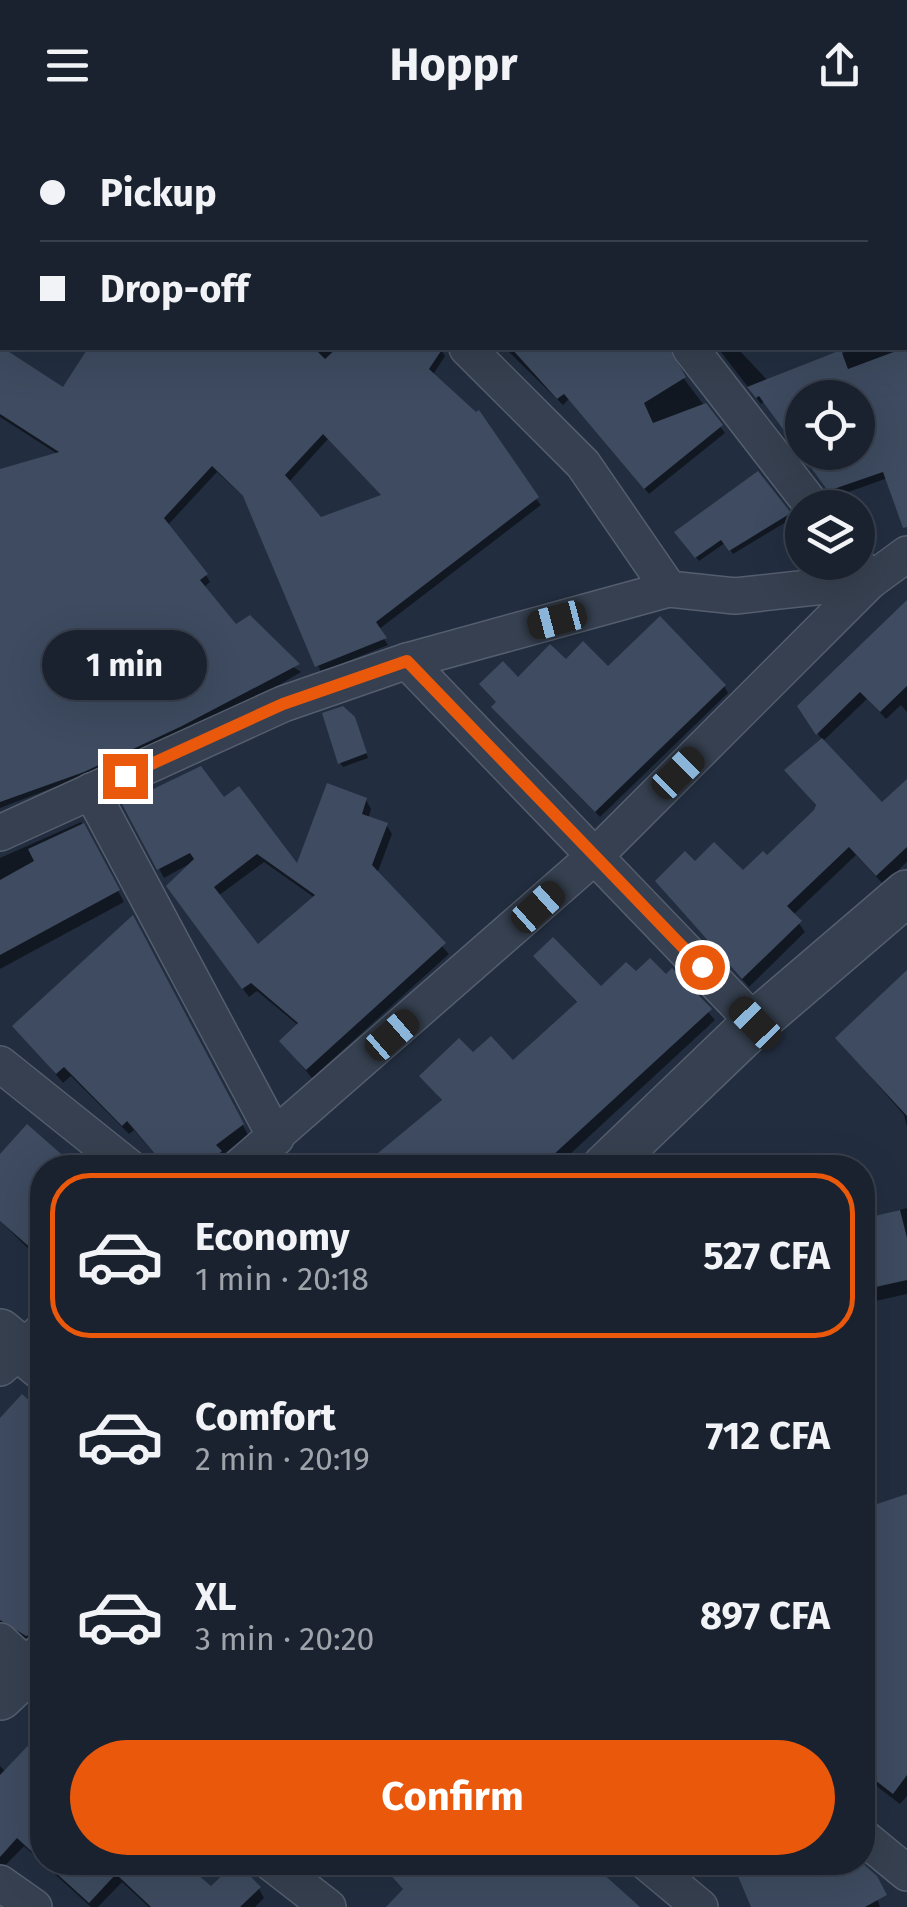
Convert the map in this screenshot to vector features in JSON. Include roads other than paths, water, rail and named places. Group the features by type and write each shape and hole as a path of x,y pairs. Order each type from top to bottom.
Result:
{"street":[{"path":"469,350 583,464 669,588"},
{"path":"692,350 800,490"},
{"path":"875,567 907,554"},
{"path":"0,832 283,704 407,661 669,588 735,596 820,580"},
{"path":"254,1155 596,856 855,580"},
{"path":"407,661 755,1023"},
{"path":"91,791 276,1138"},
{"path":"618,1155 755,1023 907,893"},
{"path":"0,1064 114,1155"},
{"path":"875,1847 907,1873"},
{"path":"287,1875 328,1907"},
{"path":"662,1875 700,1907"},
{"path":"0,1882 34,1907"}]}
